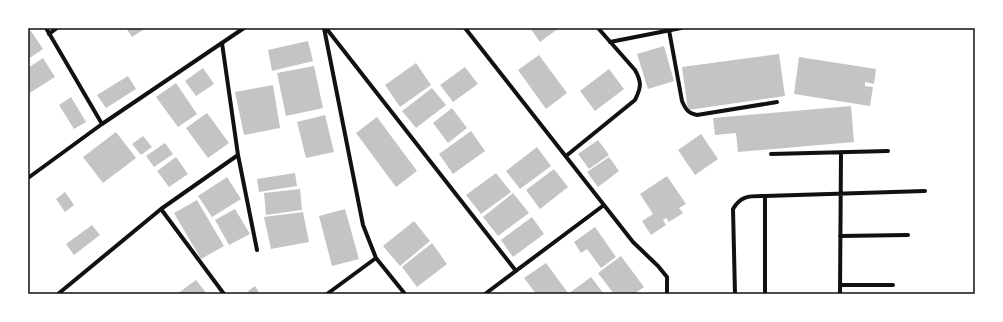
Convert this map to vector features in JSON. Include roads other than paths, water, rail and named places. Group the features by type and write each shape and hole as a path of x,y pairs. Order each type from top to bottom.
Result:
{"street":[{"path":"46,28 102,124"},
{"path":"49,34 57,28"},
{"path":"28,178 102,124 244,28"},
{"path":"325,28 363,225 376,258 405,294"},
{"path":"325,28 516,271"},
{"path":"464,28 633,242 658,266 667,278 668,294"},
{"path":"566,156 635,100 640,89 638,76 635,70 598,28"},
{"path":"610,42 681,28"},
{"path":"669,30 682,101 686,110 690,114 697,115 777,102"},
{"path":"222,43 238,155 257,250"},
{"path":"771,154 888,151"},
{"path":"840,294 841,152"},
{"path":"58,294 161,209 238,155"},
{"path":"735,294 733,209 737,201 746,196 926,192"},
{"path":"765,196 765,294"},
{"path":"485,294 604,205"},
{"path":"161,209 224,294"},
{"path":"840,236 908,235"},
{"path":"327,294 376,258"},
{"path":"840,285 893,285"}]}
